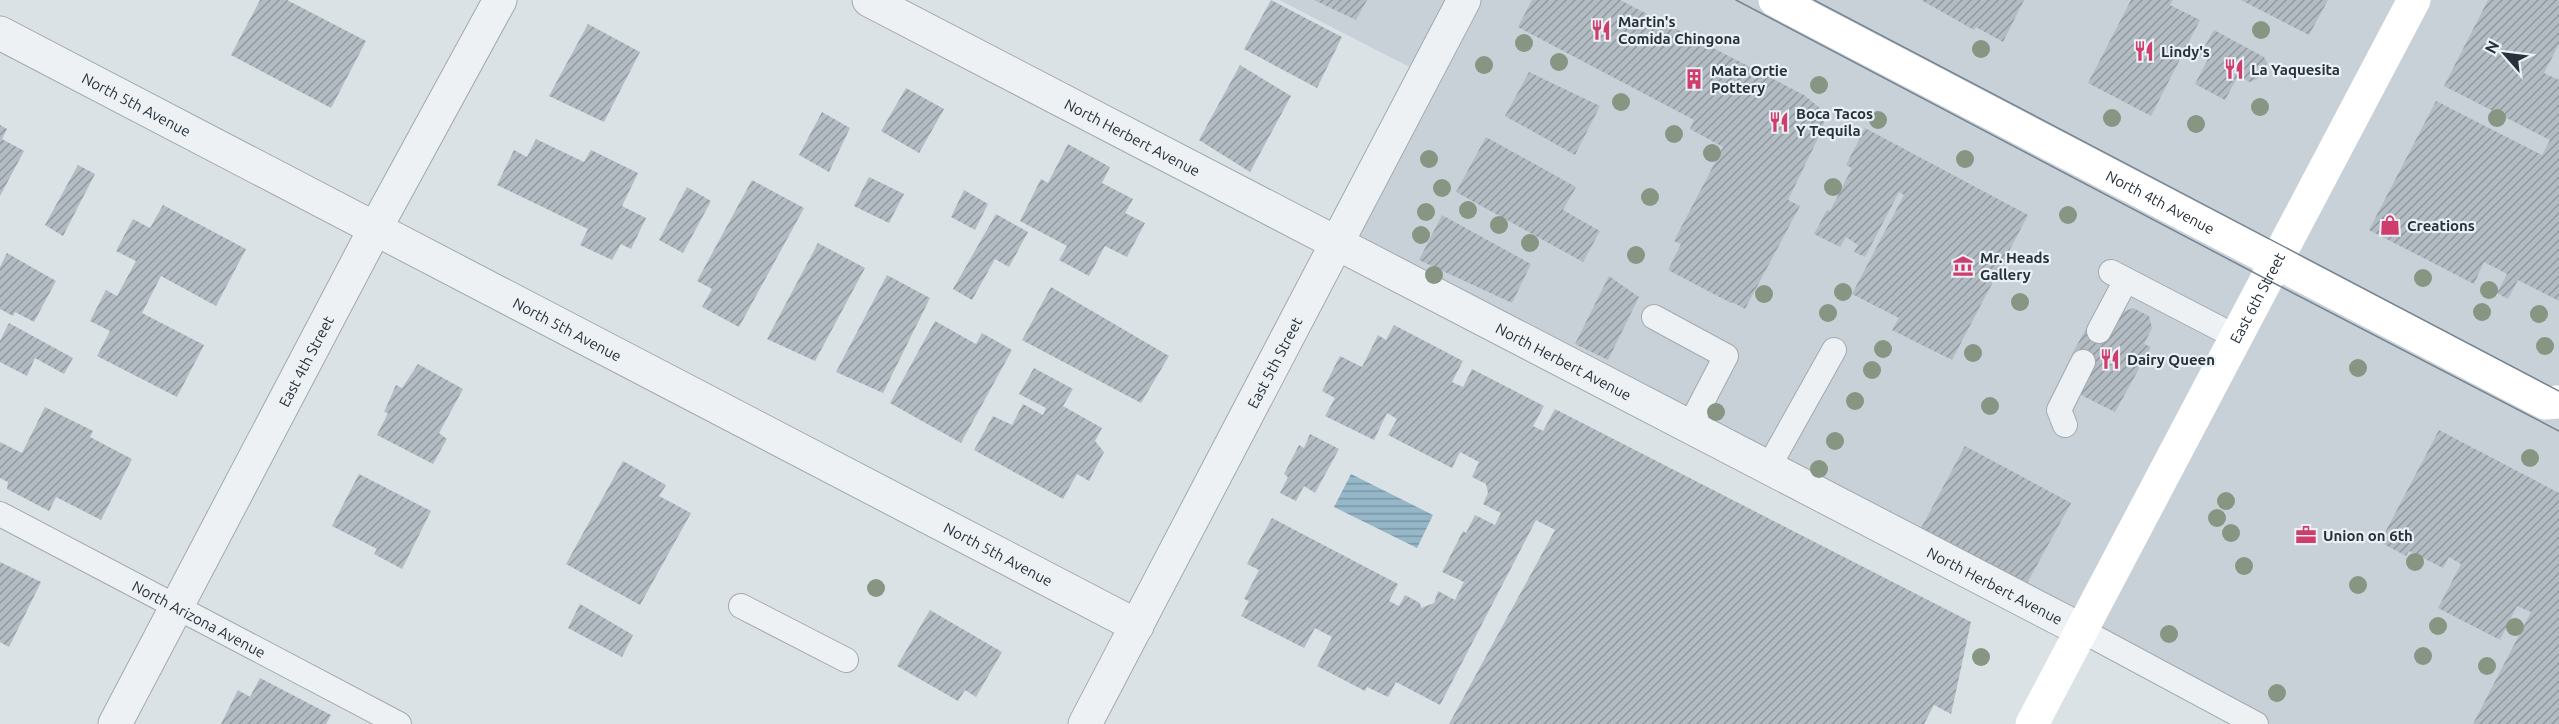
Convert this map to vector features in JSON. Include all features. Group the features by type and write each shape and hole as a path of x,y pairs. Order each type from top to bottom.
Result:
{"street":[{"name":"East 4th Street","path":"115,724 375,229 500,0"},
{"name":"North Herbert Avenue","path":"869,0 2081,630"},
{"name":"East 5th Street","path":"1085,724 1464,0"},
{"name":"North 4th Avenue","path":"1775,0 2554,410"},
{"name":"East 6th Street","path":"2032,724 2414,0"},
{"name":"North 5th Avenue","path":"0,33 1137,626"}],"lane":[{"path":"2099,331 2118,276 2236,337"},
{"path":"1654,317 1726,356 1689,427"},
{"path":"1768,468 1834,350"},
{"path":"2065,425 2059,410 2082,362"},
{"name":"North Arizona Avenue","path":"0,514 399,724"},
{"path":"741,606 846,660"},
{"name":"North Herbert Avenue","path":"2081,630 2256,724"}],"shaded area":[{"path":"1279,0 2559,0 2559,724 2256,724 1335,245 1425,75"}],"water":[{"path":"1351,474 1433,515 1417,548 1334,507"}],"building":[{"path":"260,0 287,0 366,41 331,108 231,55"},
{"path":"1271,0 1342,37 1317,88 1244,49"},
{"path":"1314,0 1367,0 1356,20"},
{"path":"1532,0 1620,0 1804,95 1821,109 1824,122 1822,130 1788,200 1800,206 1745,309 1668,270 1681,244 1674,241 1723,147 1690,129 1694,120 1518,27"},
{"path":"1921,0 2024,0 2003,42 1976,27 1974,30"},
{"name":"Lindy's","path":"2131,0 2173,0 2170,5 2200,20 2151,116 2088,83"},
{"path":"2241,0 2328,0 2309,35"},
{"path":"2488,0 2559,0 2559,44 2544,73 2559,80 2559,301 2518,280 2508,299 2497,293 2507,274 2484,262 2474,284 2369,230 2436,101 2542,155 2550,140 2444,86"},
{"path":"588,24 640,52 604,122 549,96"},
{"name":"La Yaquesita","path":"2214,30 2264,57 2267,63 2261,77 2250,82 2238,76 2225,100 2195,84 2208,59 2200,55"},
{"path":"1240,65 1291,96 1250,172 1199,140"},
{"path":"1529,72 1600,106 1575,155 1505,116"},
{"path":"906,88 944,109 919,153 881,131"},
{"path":"822,112 850,128 829,172 799,155"},
{"path":"0,125 7,129 2,139 24,151 0,196"},
{"path":"1865,128 2028,215 1952,360 1892,330 1899,318 1852,294 1904,195 1899,192 1865,257 1854,252 1858,245 1846,237 1840,247 1814,234 1827,210 1830,211 1852,168 1846,165"},
{"path":"1486,137 1576,187 1563,210 1600,231 1583,262 1456,192"},
{"path":"536,139 584,162 591,150 638,173 622,206 646,218 631,249 621,244 612,260 580,245 588,229 497,185 514,150 527,157"},
{"path":"1068,144 1110,167 1102,183 1133,199 1125,213 1145,223 1127,257 1105,246 1089,276 1059,260 1067,246 1020,221 1041,179 1048,183"},
{"path":"78,165 95,174 63,236 45,225"},
{"path":"869,177 904,194 889,223 854,206"},
{"path":"752,180 804,208 739,327 702,307 712,289 697,281"},
{"path":"687,187 711,201 683,253 659,240"},
{"path":"964,190 988,204 975,230 951,217"},
{"path":"163,205 246,249 216,306 161,276 142,313 204,345 177,397 97,356 110,331 90,321 106,290 117,296 136,261 116,251 133,219 150,228"},
{"path":"996,214 1028,232 1009,267 995,259 972,300 953,289"},
{"path":"1442,215 1531,264 1512,303 1419,260"},
{"path":"818,243 865,268 815,361 767,339"},
{"path":"7,253 56,281 34,322 15,312 13,316 0,309 0,267"},
{"path":"887,275 930,298 883,393 836,372"},
{"path":"1609,276 1639,297 1608,360 1575,344"},
{"path":"1051,287 1169,356 1141,403 1022,340"},
{"name":"Dairy Queen","path":"2133,308 2149,316 2152,328 2144,344 2151,347 2115,412 2075,392 2083,362 2071,356 2088,325 2104,334 2121,313"},
{"path":"935,321 976,344 982,333 1012,350 961,443 890,403"},
{"path":"9,323 73,358 64,374 35,358 27,376 0,362 0,341"},
{"path":"1394,325 1463,361 1452,382 1463,387 1472,369 1544,406 1533,426 1543,431 1555,409 1971,622 1951,714 1934,705 1924,724 1449,724 1555,530 1536,520 1440,705 1396,682 1388,697 1367,687 1365,691 1317,666 1332,637 1315,628 1304,648 1241,616 1249,601 1244,599 1259,570 1247,564 1272,518 1398,584 1389,601 1399,606 1405,595 1420,603 1421,608 1434,603 1438,591 1455,600 1464,582 1442,572 1463,531 1466,533 1475,515 1495,525 1501,513 1483,504 1488,493 1486,484 1472,477 1479,462 1460,452 1452,468 1388,435 1397,419 1387,413 1374,440 1325,416 1335,398 1322,391 1340,356 1362,367 1378,335 1386,340"},
{"path":"418,364 463,389 439,433 447,439 433,464 377,435 388,413 384,412 396,385 402,388"},
{"path":"1034,368 1073,389 1063,406 1102,428 1095,441 1104,452 1089,481 1077,474 1063,499 974,450 993,416 1012,425 1023,404 1043,415 1046,408 1019,394"},
{"path":"45,407 93,431 90,437 132,459 101,520 56,497 49,511 7,489 8,482 0,478 0,442 22,453"},
{"path":"2439,430 2559,493 2559,724 2473,724 2531,612 2517,606 2500,640 2438,608 2461,564 2449,557 2443,568 2409,551 2406,556 2380,542"},
{"path":"1310,434 1339,449 1315,493 1304,486 1296,501 1280,493 1288,477 1284,474 1299,445 1304,448"},
{"path":"1965,446 2071,503 2025,587 1920,530"},
{"path":"623,461 666,485 659,496 691,513 640,605 566,564"},
{"path":"359,474 431,511 402,569 374,554 377,549 332,526"},
{"path":"0,562 41,582 9,647 0,642"},
{"path":"580,604 633,635 622,657 568,628"},
{"path":"930,610 1002,652 976,697 965,690 958,701 897,666"},
{"path":"260,678 331,715 326,724 221,724 238,690 250,697"}],"tram line":[{"path":"1736,0 2559,431"},
{"path":"1814,0 2559,391"}],"place":[{"name":"Martin's Comida Chingona","path":"1601,30"},
{"name":"Lindy's","path":"2144,51"},
{"name":"La Yaquesita","path":"2234,69"},
{"name":"Mata Ortie Pottery","path":"1694,79"},
{"name":"Boca Tacos Y Tequila","path":"1779,122"},
{"name":"Creations","path":"2390,225"},
{"name":"Mr. Heads Gallery","path":"1963,266"},
{"name":"Dairy Queen","path":"2110,359"},
{"name":"Union on 6th","path":"2306,535"}]}
